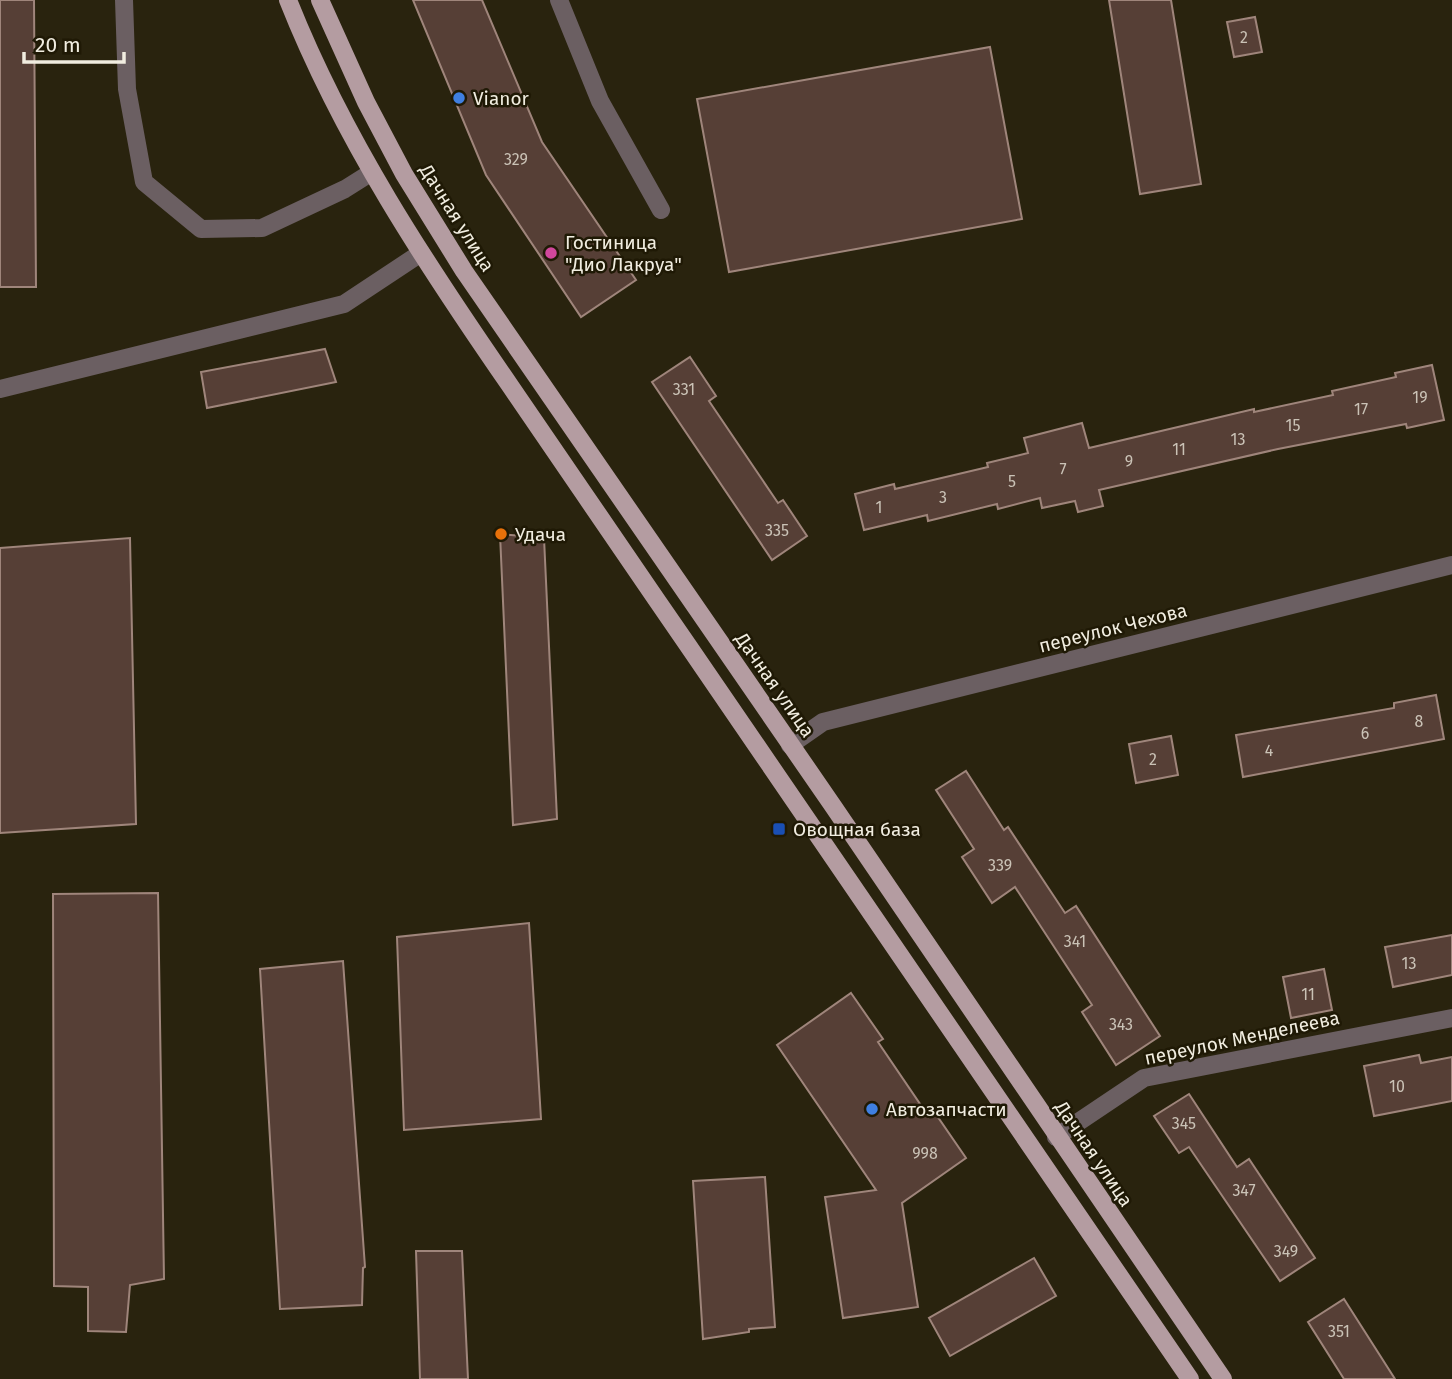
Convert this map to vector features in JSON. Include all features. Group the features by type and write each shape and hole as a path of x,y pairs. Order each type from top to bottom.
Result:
{"main road":[{"path":"288,0 303,39 336,107 441,286 1190,1379"},
{"name":"Дачная улица","path":"320,0 366,102 404,174 443,238 1223,1379"},
{"path":"421,253 443,238"},
{"path":"768,760 790,745"},
{"path":"1034,1153 1056,1137"}],"street":[{"path":"124,0 127,89 144,181 201,229 262,228 345,189 372,172"},
{"path":"559,0 600,102 661,210"},
{"path":"0,389 344,304 421,253"},
{"name":"переулок Чехова","path":"790,745 823,722 1452,565"},
{"name":"переулок Менделеева","path":"1056,1137 1144,1078 1452,1018"}],"building":[{"path":"0,0 34,0 36,287 0,287"},
{"path":"413,0 482,0 542,142 636,280 581,317 486,175"},
{"path":"1109,0 1171,0 1201,184 1140,194"},
{"path":"1255,17 1262,52 1234,57 1227,22"},
{"path":"990,47 1022,219 729,272 697,99"},
{"path":"325,349 336,382 207,408 201,372"},
{"path":"690,357 716,396 709,401 778,503 783,500 807,536 772,560 652,382"},
{"path":"1432,365 1444,420 1407,428 1406,424 1278,449 1099,490 1103,506 1078,512 1075,501 1042,508 1040,498 998,509 997,504 928,521 927,515 864,530 855,494 894,484 895,489 988,467 987,463 1028,453 1024,438 1082,423 1089,448 1254,409 1254,412 1333,395 1332,391 1396,377 1395,373"},
{"path":"500,534 544,538 557,819 513,825"},
{"path":"130,538 136,824 0,833 0,548"},
{"path":"1436,695 1444,739 1243,777 1236,735 1394,708 1394,703"},
{"path":"1171,736 1178,775 1136,783 1129,744"},
{"path":"966,771 1004,830 1008,827 1065,913 1076,906 1160,1036 1116,1065 1082,1012 1092,1005 1015,887 992,903 962,857 974,849 936,790"},
{"path":"158,893 164,1279 130,1285 126,1332 88,1331 88,1287 54,1286 53,894"},
{"path":"529,923 541,1119 404,1130 397,937"},
{"path":"1452,935 1452,975 1393,987 1385,947"},
{"path":"343,961 365,1267 362,1305 280,1309 260,969"},
{"path":"1324,969 1332,1010 1291,1018 1283,977"},
{"path":"851,993 883,1039 878,1042 929,1117 935,1113 966,1158 902,1203 918,1307 843,1318 825,1197 876,1190 777,1045"},
{"path":"1419,1055 1421,1063 1452,1057 1452,1101 1374,1116 1364,1066"},
{"path":"1189,1094 1237,1167 1249,1159 1315,1258 1280,1281 1189,1147 1179,1153 1154,1116"},
{"path":"765,1177 775,1327 749,1329 749,1332 703,1339 693,1181"},
{"path":"416,1251 462,1251 468,1379 420,1379"},
{"path":"1034,1258 1056,1296 950,1356 929,1318"},
{"path":"1344,1299 1395,1379 1344,1379 1308,1322"}],"place":[{"name":"Vianor","path":"459,98"},
{"name":"Гостиница \"Дио Лакруа\"","path":"551,253"},
{"name":"Удача","path":"501,534"},
{"name":"Овощная база","path":"779,829"},
{"name":"Автозапчасти","path":"872,1109"}]}
